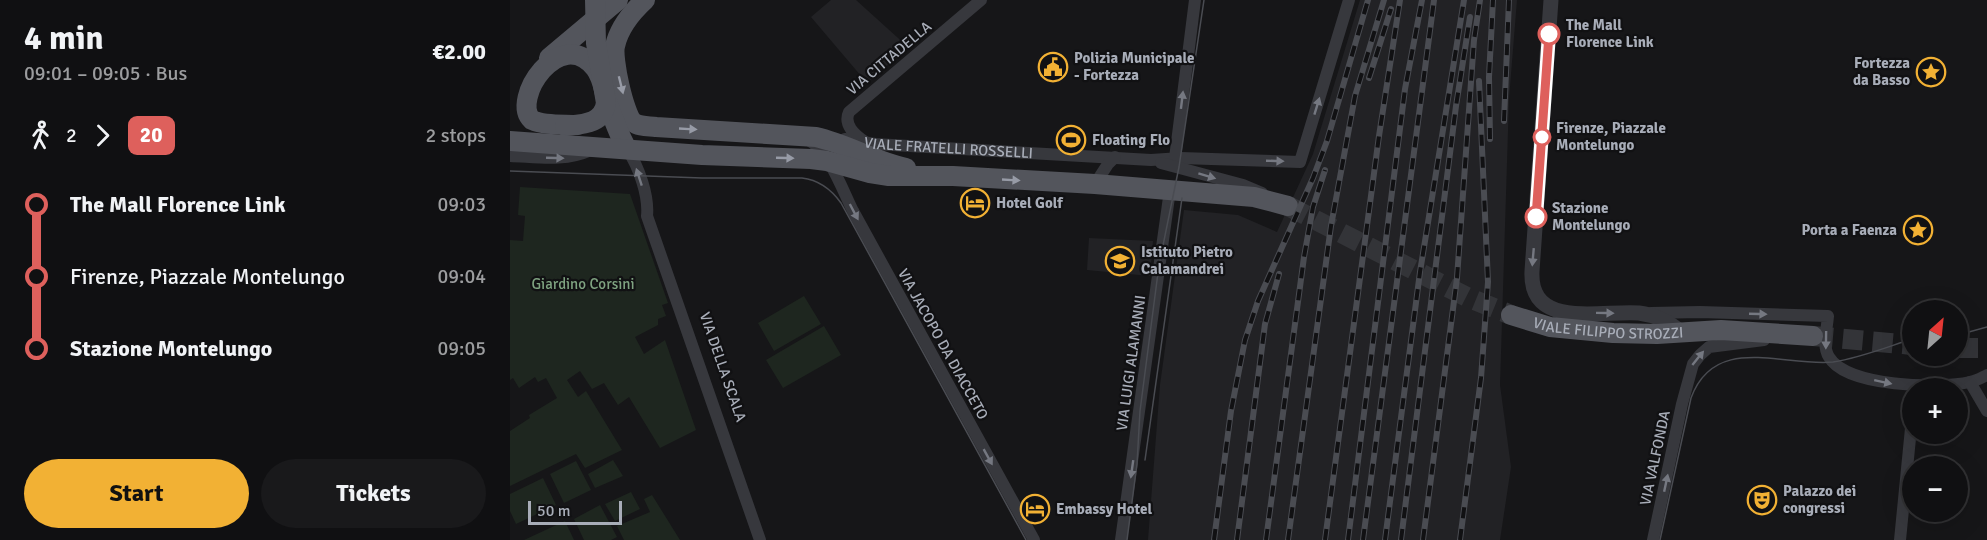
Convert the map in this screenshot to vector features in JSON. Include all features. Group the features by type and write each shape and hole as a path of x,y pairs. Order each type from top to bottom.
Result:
{"main road":[{"path":"578,124 533,120 526,115 522,103 522,92 541,64 595,9 618,0"},
{"name":"VIALE FRATELLI ROSSELLI","path":"645,0 628,18 615,48 615,61 627,111 631,120 639,125 816,137 841,144 883,162 953,176"},
{"path":"510,134 593,122 601,115 606,105 596,43 595,9"},
{"path":"512,85 541,64 565,55 582,57 597,72 619,136 627,149"},
{"path":"510,141 702,155 827,161 883,175 953,176 1095,184 1254,197 1286,205"},
{"name":"VIALE FILIPPO STROZZI","path":"1511,315 1563,329 1632,333 1681,332"},
{"path":"1681,332 1721,330 1808,335"}],"street":[{"name":"VIA CITTADELLA","path":"869,144 849,125 847,118 849,112 981,0"},
{"path":"1175,158 1195,0"},
{"name":"VIALE FRATELLI ROSSELLI","path":"816,137 848,139 869,144 1151,160 1175,158 1300,162 1348,0"},
{"path":"1551,0 1532,271 1533,291 1545,306 1559,311 1641,313 1669,323 1681,332"},
{"name":"VIALE FRATELLI ROSSELLI","path":"791,135 812,141 819,147 827,161"},
{"path":"510,156 562,159 575,157 597,147"},
{"name":"VIA DELLA SCALA","path":"627,149 636,166 648,206 647,216 760,540"},
{"path":"1095,184 1115,157"},
{"name":"VIALE FRATELLI ROSSELLI","path":"1151,160 1249,188 1286,205"},
{"name":"VIA JACOPO DA DIACCETO","path":"827,161 1034,540"},
{"name":"VIA LUIGI ALAMANNI","path":"1121,540 1170,190"},
{"name":"VIA DELLA SCALA","path":"648,206 655,214 765,540"},
{"name":"VIALE FILIPPO STROZZI","path":"1641,313 1700,312 1828,316 1826,349 1830,359 1841,368 1857,375 1902,385"},
{"name":"VIALE FILIPPO STROZZI","path":"1681,332 1700,312"},
{"name":"VIA VALFONDA","path":"1653,540 1687,382 1693,364 1709,347 1808,335"},
{"path":"1987,375 1977,386 1987,411"},
{"path":"1900,540 1909,444"}],"shaded area":[{"path":"831,0 856,0 908,47 867,83 811,17"},
{"path":"1360,0 1517,0 1509,99 1500,385 1511,467 1500,540 1148,540 1160,385 1184,210 1238,215 1277,232 1313,154"},
{"name":"Istituto Pietro Calamandrei","path":"1089,238 1153,241 1150,276 1087,270"}],"green space":[{"name":"Giardino Corsini","path":"520,187 630,194 668,303 662,305 666,316 658,319 658,325 635,337 644,354 665,340 696,430 660,448 629,397 618,405 604,383 592,389 580,371 567,380 578,397 586,391 622,450 585,468 576,454 510,486 510,431 530,418 529,415 557,398 546,378 538,382 535,377 519,388 513,378 510,380 510,240 523,241 525,216 518,215"},
{"path":"804,296 821,324 774,351 758,323"},
{"path":"824,326 841,355 783,388 766,360"},
{"path":"613,460 623,476 595,488 588,474"},
{"path":"576,461 591,490 564,503 550,474"},
{"path":"543,478 556,505 516,524 510,511 510,494"},
{"path":"631,492 640,509 615,521 605,504"},
{"path":"652,495 680,540 624,540 617,526 650,512 644,499"},
{"path":"600,505 617,537 611,540 584,540 574,519"},
{"path":"565,521 574,540 524,540"}],"tunnel":[{"path":"1288,206 1467,297 1511,315"},
{"path":"1813,336 1902,344"},
{"path":"1968,348 1987,348"}],"tram line":[{"path":"1127,540 1137,464 1140,411 1159,265 1179,167 1204,0"},
{"path":"510,171 702,178 802,178 824,186 841,203 1026,540"},
{"path":"1145,460 1182,198"},
{"path":"1968,332 1987,327"},
{"path":"1660,540 1691,398 1702,378 1716,366 1733,359 1752,358 1833,362 1902,342"}],"railway":[{"path":"1214,540 1231,411 1245,340 1258,301 1327,141 1368,0"},
{"path":"1288,540 1331,226 1355,96 1384,0"},
{"path":"1325,540 1379,136 1400,0"},
{"path":"1348,540 1405,89 1422,0"},
{"path":"1363,540 1434,0"},
{"path":"1385,540 1420,272 1464,0"},
{"path":"1423,540 1457,278 1474,40 1480,0"},
{"path":"1490,139 1489,77 1493,0"},
{"path":"1504,121 1509,0"},
{"path":"1369,78 1391,9"},
{"path":"1401,540 1456,106 1470,17"},
{"path":"1460,540 1481,378 1488,282 1479,81"},
{"path":"1266,540 1304,257 1313,207 1325,170"},
{"path":"1237,540 1265,324 1279,274"}],"bus line":[{"name":"20","path":"1536,217 1549,34"}],"place":[{"name":"The Mall Florence Link","path":"1549,34"},
{"name":"Polizia Municipale - Fortezza","path":"1053,67"},
{"name":"Fortezza da Basso","path":"1931,72"},
{"name":"Firenze, Piazzale Montelungo","path":"1542,137"},
{"name":"Floating Flo","path":"1071,140"},
{"name":"Hotel Golf","path":"975,203"},
{"name":"Stazione Montelungo","path":"1536,217"},
{"name":"Porta a Faenza","path":"1918,230"},
{"name":"Istituto Pietro Calamandrei","path":"1120,261"},
{"name":"Palazzo dei congressi","path":"1762,500"},
{"name":"Embassy Hotel","path":"1035,509"}]}
